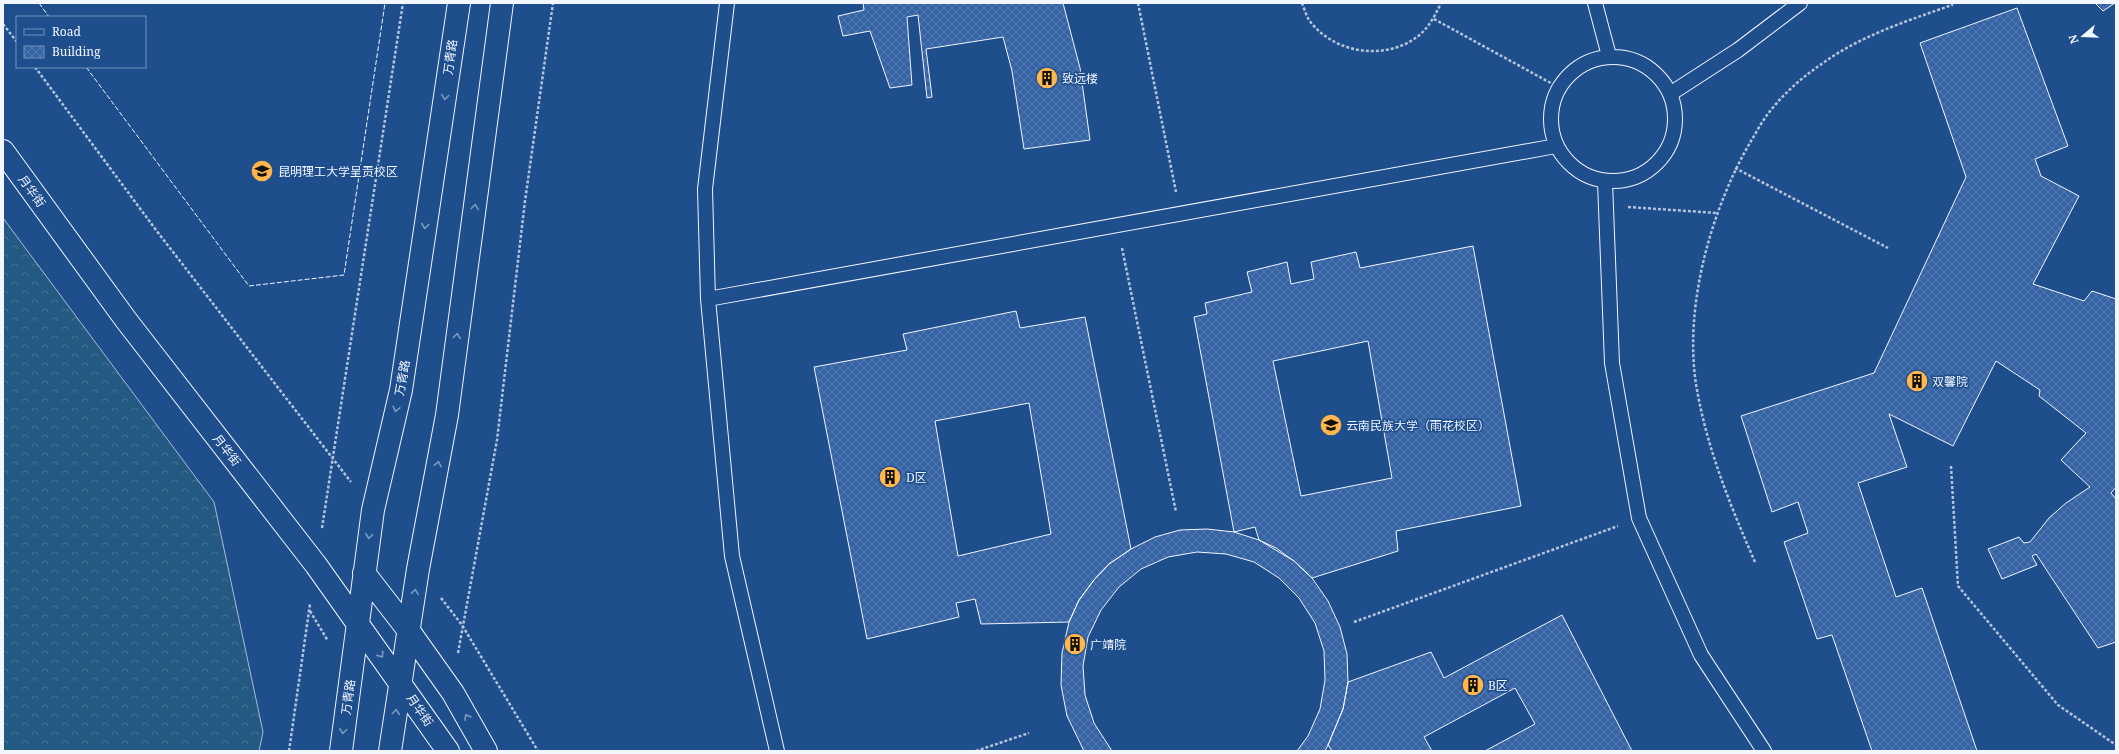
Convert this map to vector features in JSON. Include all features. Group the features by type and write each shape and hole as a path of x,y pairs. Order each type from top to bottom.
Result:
{"main road":[{"name":"万青路","path":"341,751 373,510 401,390 458,3"},
{"path":"390,751 418,569 447,415 502,3"},
{"name":"月华街","path":"3,151 126,320 359,623 448,751"},
{"path":"364,573 409,631 453,693 486,751"}],"lane":[{"path":"727,3 704,189 708,299 732,556 777,751"},
{"path":"1595,3 1610,56"},
{"path":"1670,94 1738,50 1800,3"},
{"path":"1610,56 1634,60 1656,74 1670,94 1675,120 1669,146 1654,167 1631,180 1605,182 1576,170 1556,146 1550,116 1558,87 1580,64 1610,56"},
{"path":"708,299 1556,146"},
{"path":"1605,182 1612,363 1639,518 1701,655 1764,751"}],"path":[{"path":"289,751 403,3"},
{"path":"453,693 462,625 497,440 525,201 553,3"},
{"path":"1138,3 1180,214"},
{"path":"1302,3 1309,20 1330,40 1358,51 1387,51 1414,39 1434,19 1441,3"},
{"path":"1755,562 1729,502 1708,436 1696,384 1694,333 1697,302 1712,225 1735,168 1766,115 1792,87 1823,62 1880,30 1952,5 1952,3"},
{"path":"1434,19 1558,87"},
{"path":"3,24 16,41"},
{"path":"36,68 161,236 373,510"},
{"path":"1735,168 1888,248"},
{"path":"1605,205 1717,213"},
{"path":"1118,225 1176,512"},
{"path":"1951,466 1958,586 2058,705 2116,745"},
{"path":"1354,622 1639,518"},
{"path":"418,569 462,625 538,751"},
{"path":"976,751 1029,733"}],"green space":[{"path":"3,218 214,502 263,732 259,751 3,751"}],"building":[{"name":"致远楼","path":"863,3 1063,3 1080,68 1090,140 1024,149 1012,71 1003,37 926,49 932,97 927,98 918,15 907,17 912,85 890,88 870,31 843,36 838,16 864,10"},
{"path":"2095,3 2115,3 2103,11"},
{"name":"双馨院","path":"2017,8 2068,146 2035,159 2041,176 2079,196 2033,284 2084,301 2092,291 2116,299 2116,487 2111,493 2116,499 2116,642 2098,648 2036,554 2032,556 2037,565 2002,579 1988,549 2019,537 2024,543 2030,542 2049,518 2066,503 2090,487 2061,460 2086,433 2039,396 2040,390 1996,361 1953,446 1889,414 1907,467 1858,483 1896,597 1922,588 1977,751 1872,751 1832,635 1817,639 1784,542 1808,533 1798,502 1772,512 1741,416 1874,373 1966,177 1920,43"},
{"path":"1473,246 1521,506 1396,531 1398,551 1312,578 1294,561 1259,540 1255,527 1234,532 1194,317 1207,314 1205,303 1252,292 1247,272 1287,262 1291,284 1314,279 1311,262 1356,252 1360,268","holes":["1368,341 1392,478 1301,496 1273,361"]},
{"name":"D区","path":"1016,311 1020,328 1085,317 1131,549 1109,564 1094,580 1079,600 1069,622 981,624 975,599 956,603 959,617 867,639 814,367 907,350 903,334","holes":["1029,403 1051,534 958,556 935,421"]},
{"name":"广靖院","path":"1207,529 1234,532 1259,540 1276,548 1294,561 1312,578 1328,601 1340,627 1347,654 1348,682 1343,709 1325,751 1297,751 1308,736 1320,709 1325,680 1324,651 1315,623 1299,598 1279,578 1254,562 1226,554 1197,552 1168,557 1141,569 1119,587 1101,610 1088,637 1083,666 1085,695 1094,723 1112,751 1084,751 1067,716 1061,685 1062,653 1069,622 1079,600 1094,580 1109,564 1131,549 1155,537 1180,530"},
{"name":"B区","path":"1562,615 1632,751 1485,751 1535,724 1515,688 1424,737 1432,751 1332,751 1328,745 1343,709 1348,682 1431,652 1444,678"}],"fence":[{"path":"39,3 48,16"},
{"path":"87,68 249,286 344,275 385,3"}],"place":[{"name":"致远楼","path":"1047,78"},
{"name":"昆明理工大学呈贡校区","path":"262,171"},
{"name":"双馨院","path":"1917,381"},
{"name":"云南民族大学（雨花校区）","path":"1331,425"},
{"name":"D区","path":"890,477"},
{"name":"广靖院","path":"1075,644"},
{"name":"B区","path":"1473,685"}]}
